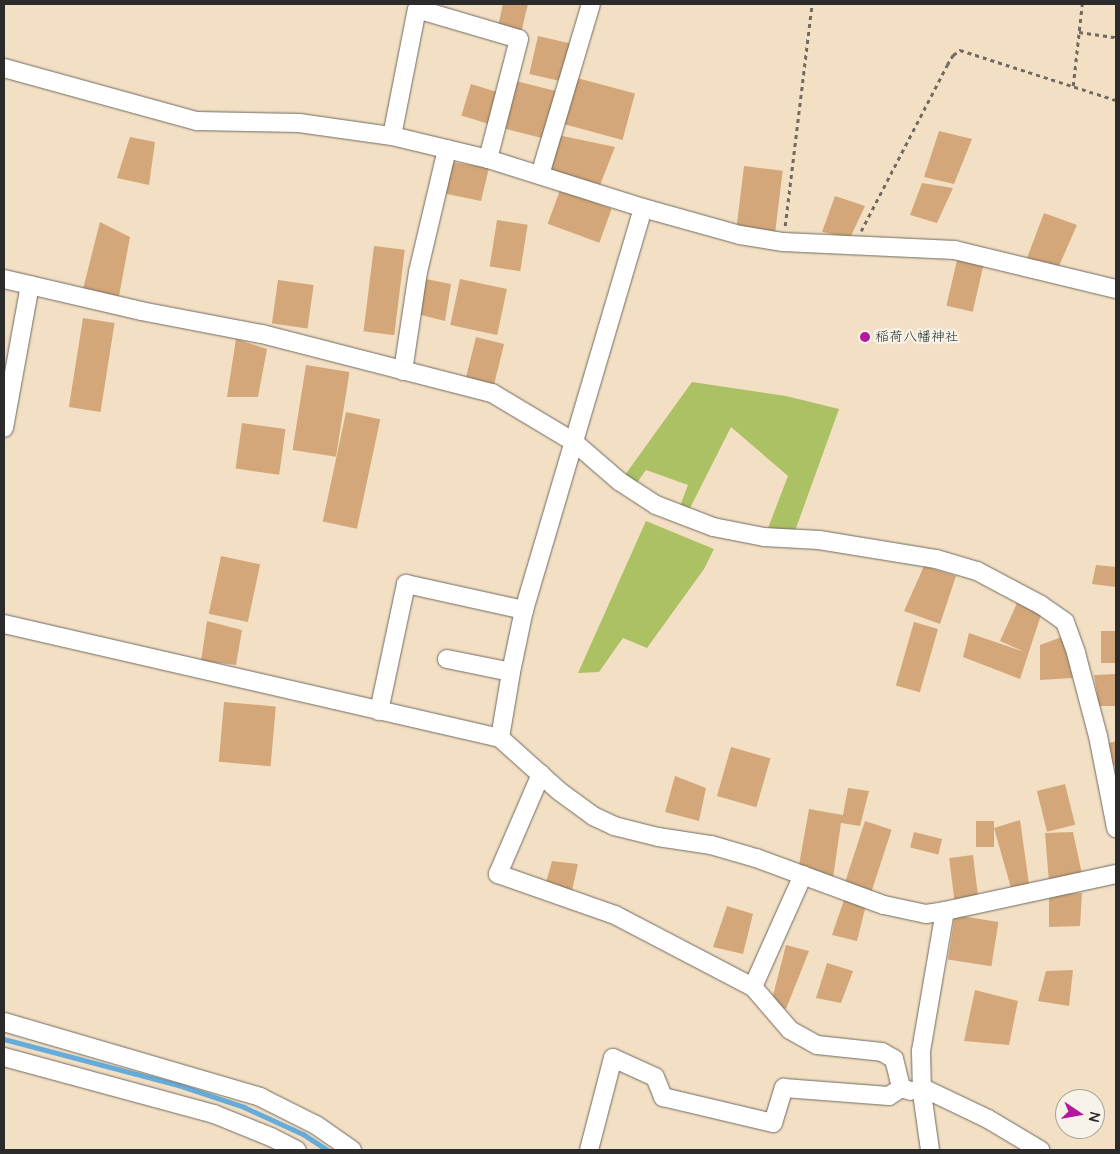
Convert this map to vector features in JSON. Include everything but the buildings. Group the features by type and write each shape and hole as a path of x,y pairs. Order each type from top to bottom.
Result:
{"street":[{"path":"540,175 591,4"},
{"path":"392,136 417,9 518,39 488,159"},
{"path":"4,68 197,121 299,123 392,136 488,159 642,208 740,235 783,242 954,250 1116,289"},
{"path":"403,371 418,272 447,150"},
{"path":"500,738 524,610 642,208"},
{"path":"4,279 141,311 262,334 492,392 574,442 619,481 656,505 713,527 764,537 819,540 936,559 977,571 1042,605 1065,622 1076,654 1098,736 1116,828"},
{"path":"4,428 30,285"},
{"path":"379,711 406,584 524,610"},
{"path":"4,624 500,738 559,791 593,816 614,826 658,837 711,845 884,905 926,914 1116,874"},
{"path":"447,658 511,672"},
{"path":"541,774 498,874 615,915 753,987 790,1030 817,1045 882,1052 894,1059 901,1088"},
{"path":"753,987 802,875"},
{"path":"930,1150 922,1090 921,1050 945,911"},
{"path":"4,1022 260,1097 316,1125 352,1150"},
{"path":"4,1057 214,1114 271,1137 297,1150"},
{"path":"589,1150 613,1058 655,1077 664,1096 773,1123 784,1088 890,1096 901,1088 922,1090 988,1119 1017,1145 1040,1150"}],"path":[{"path":"783,242 812,4"},
{"path":"1073,86 1082,4"},
{"path":"1079,32 1116,36"},
{"path":"854,244 953,55 960,50 1116,100"}],"green space":[{"path":"692,382 786,396 839,409 795,531 768,528 788,476 731,427 689,510 680,506 688,485 646,470 636,484 625,475"},
{"path":"646,521 714,549 704,569 647,648 623,638 599,672 578,673"}],"waterway":[{"path":"4,1039 178,1085 244,1107 303,1134 328,1150"}],"place":[{"name":"稲荷八幡神社","path":"865,337"}]}
